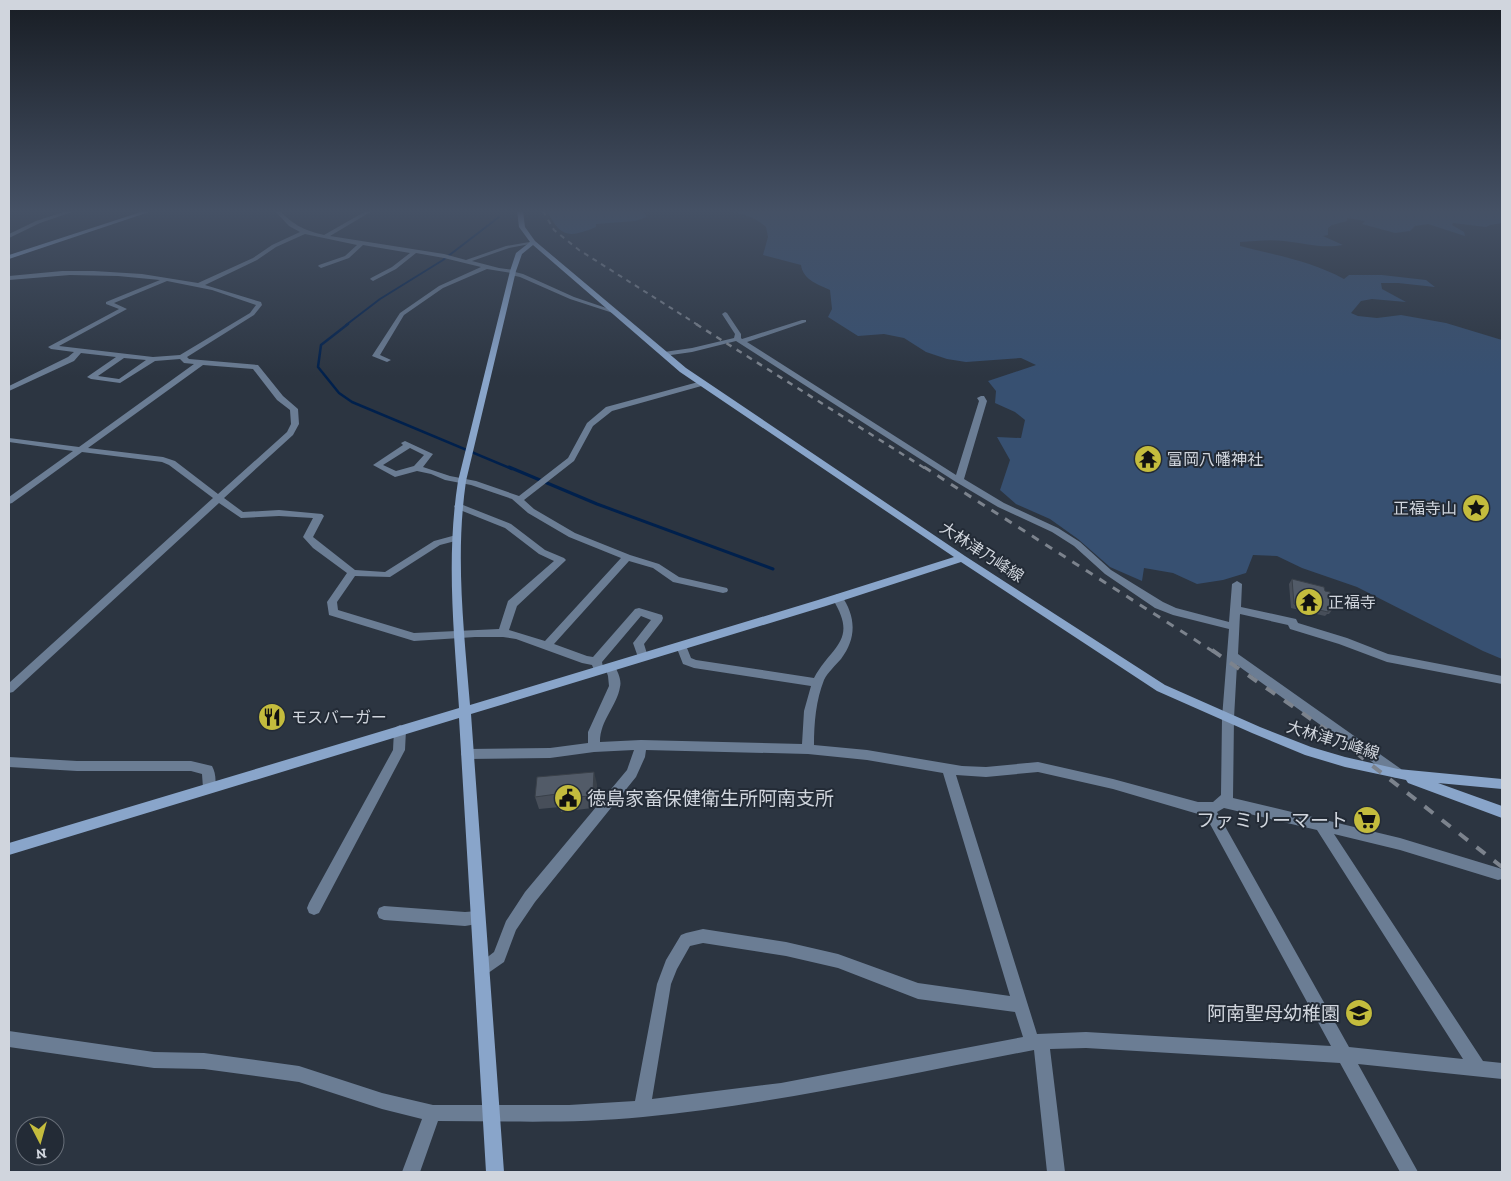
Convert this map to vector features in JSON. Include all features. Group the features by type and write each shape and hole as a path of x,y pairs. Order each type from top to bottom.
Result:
{"street":[{"path":"201,284 240,266"},
{"path":"373,279 396,266"},
{"path":"495,1172 463,711 455,567 458,506 462,481 515,266"},
{"name":"大林津乃峰線","path":"561,266 683,370 962,558 1040,607 1153,683 1228,718 1309,751 1398,774 1502,784"},
{"path":"387,360 376,356 402,314 440,287 486,267 513,272 572,298 615,312"},
{"path":"9,278 97,273 164,280 201,284 259,302 259,305 252,314 182,357 153,359 78,352 51,347 124,309 108,304 164,280"},
{"path":"725,314 738,334 739,340 958,480 1001,505 1062,534 1077,544 1108,572 1159,605 1173,611 1235,627"},
{"path":"664,354 739,340 804,320"},
{"path":"9,389 71,359 78,352"},
{"path":"123,355 91,377 120,381 153,359"},
{"path":"9,690 290,433 296,424 294,409 280,398 255,367 200,363 187,361 182,357"},
{"path":"9,501 200,363"},
{"path":"519,500 571,459 586,430 603,412 702,383"},
{"path":"958,480 983,401 981,398"},
{"path":"9,440 163,460 172,463 241,515 279,513 319,516 308,537 313,544 327,552 352,573 387,575 437,544 456,538"},
{"path":"417,468 428,454 407,444 377,465 395,474 417,468 462,481 473,482 519,500 531,511 554,525 628,557 656,566 676,580 723,590"},
{"path":"458,506 508,526 542,552 560,560 512,604 503,633"},
{"path":"547,645 628,557"},
{"path":"9,849 463,711 602,666 681,646 945,565 962,558"},
{"path":"352,573 332,602 333,612 414,637 503,633 547,645 602,666 614,676 615,686 594,732 594,747"},
{"path":"467,754 550,753 594,747 641,745 808,749 868,755 948,769 986,772 1038,767 1113,784 1198,808 1216,807 1224,802 1227,797 1228,718 1237,584"},
{"path":"808,749 808,732 818,683 821,676 844,646 848,617 837,598"},
{"path":"1235,609 1292,622 1294,626 1350,643 1387,658 1502,680"},
{"path":"602,666 640,612 658,618 638,643 643,657"},
{"path":"681,646 685,657 694,664 818,683"},
{"path":"1233,656 1398,774 1502,812"},
{"path":"314,908 399,750 400,730"},
{"path":"481,971 499,957 511,926 530,897 632,773 639,757 641,745"},
{"path":"9,762 77,766 191,766 208,770 208,788"},
{"path":"948,769 1021,1005 1037,1042 1056,1172"},
{"path":"1224,802 1400,844 1498,874"},
{"path":"1208,808 1409,1172"},
{"path":"1321,825 1479,1069"},
{"path":"384,913 455,919 478,918"},
{"path":"642,1109 664,984 671,965 686,940 703,936 786,949 838,961 918,991 1021,1005"},
{"path":"9,1039 154,1060 204,1061 299,1074 382,1101 433,1113 568,1113 642,1109 781,1091 1037,1042 1086,1040 1345,1055 1502,1071"},
{"path":"411,1172 433,1113"}],"shaded area":[{"path":"801,266 1314,266 1344,279 1349,275 1382,275 1426,280 1435,287 1381,283 1382,289 1406,302 1372,299 1361,301 1351,313 1358,316 1377,318 1401,315 1446,323 1502,340 1502,659 1357,587 1302,568 1277,556 1253,555 1246,573 1223,580 1197,584 1173,573 1144,568 1142,581 1110,567 1078,539 1050,519 1016,504 1000,490 1010,460 997,437 1021,438 1025,420 1015,412 995,403 996,391 988,381 1036,365 1021,358 966,362 947,359 926,352 904,338 884,334 858,336 828,317 832,309 830,290 808,278"}],"building":[{"path":"1145,447 1162,456 1151,462 1134,452"},
{"name":"正福寺","path":"1292,579 1324,587 1325,591 1330,592 1332,610 1328,609 1328,612 1294,604"},
{"path":"594,772 593,791 589,796 557,799 557,794 535,797 537,777"}],"waterway":[{"path":"346,325 380,299 433,266"},
{"path":"348,324 321,345 318,367 339,393 352,402 512,469"},
{"path":"509,467 597,504 773,569"}],"railway":[{"path":"605,266 698,325"},
{"path":"696,324 926,469"},
{"path":"924,467 1214,652"},
{"path":"1212,650 1328,731 1502,867"}],"place":[{"name":"富岡八幡神社","path":"1148,459"},
{"name":"正福寺山","path":"1476,508"},
{"name":"正福寺","path":"1309,602"},
{"name":"モスバーガー","path":"272,717"},
{"name":"徳島家畜保健衛生所阿南支所","path":"568,798"},
{"name":"ファミリーマート","path":"1367,820"},
{"name":"阿南聖母幼稚園","path":"1359,1013"}]}
